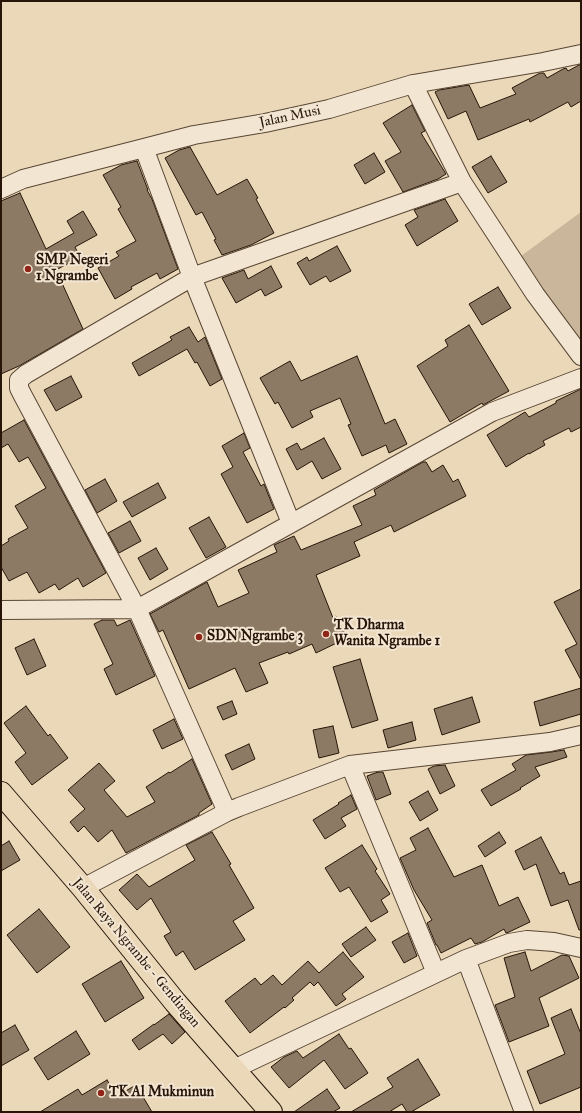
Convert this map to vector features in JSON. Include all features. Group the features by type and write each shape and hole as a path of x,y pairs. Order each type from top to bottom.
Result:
{"main road":[{"name":"Jalan Raya Ngrambe - Gendingan","path":"1,793 84,888 175,1002 271,1112"}],"street":[{"name":"Jalan Musi","path":"1,189 23,179 194,135 265,124 329,109 413,84 581,54"},
{"path":"413,84 462,182 535,294 581,356"},
{"path":"144,148 192,277 291,523"},
{"path":"227,812 137,609 22,394 19,388 19,380 26,374 192,277 462,182"},
{"path":"1,610 137,609 492,412 581,378"},
{"path":"84,888 239,806 350,765 550,742 581,735"},
{"path":"350,765 436,973"},
{"path":"234,1069 466,959 509,943 527,940 554,942 581,948"},
{"path":"466,959 524,1112"}],"shaded area":[{"path":"581,212 581,346 517,259"}],"building":[{"path":"581,65 581,101 571,107 568,102 530,122 529,119 478,140 466,111 448,119 435,92 469,85 480,108 516,94 512,88 540,73 544,73 547,78 563,69 566,68 568,71"},
{"path":"412,105 425,131 421,133 446,174 438,179 403,192 385,161 401,152 383,123"},
{"path":"190,147 217,195 247,179 258,198 256,199 274,233 251,245 222,255 214,240 216,239 202,212 196,215 165,158 179,150"},
{"path":"374,153 385,172 365,184 354,165"},
{"path":"491,156 507,182 488,193 472,167"},
{"path":"137,161 178,269 160,279 157,273 131,287 132,289 115,299 98,268 119,256 116,252 136,241 118,209 121,207 103,175 121,165"},
{"name":"SMP Negeri 1 Ngrambe","path":"20,193 46,249 74,233 67,221 83,211 97,235 75,247 80,257 56,270 83,329 19,366 1,374 1,201"},
{"path":"445,199 458,221 417,246 405,225 418,217 414,210"},
{"path":"337,246 351,271 330,282 326,276 310,285 297,263 307,257 309,261"},
{"path":"271,266 282,287 265,296 261,289 236,303 222,278 244,270 248,279"},
{"path":"498,287 511,308 482,325 469,304"},
{"path":"469,325 509,391 483,405 482,403 450,422 417,366 448,346 445,340"},
{"path":"189,327 198,342 205,337 222,379 210,386 197,362 195,363 187,349 139,376 132,363 172,340 170,337"},
{"path":"357,356 385,424 395,419 407,444 389,453 386,445 362,456 348,425 351,424 340,398 310,411 313,417 292,428 278,402 275,404 260,378 290,361 301,381"},
{"path":"71,376 82,397 56,411 44,390"},
{"path":"581,389 581,427 571,432 569,428 543,441 545,445 506,467 487,435 525,412 529,417 556,403 556,401"},
{"path":"24,420 106,573 83,587 78,578 59,590 55,584 39,593 27,572 9,581 1,567 1,546 9,541 8,539 28,528 15,506 46,488 28,457 19,462 8,444 1,448 1,433"},
{"path":"244,433 250,448 243,452 261,486 264,484 274,509 247,523 221,474 233,467 222,446"},
{"path":"324,438 341,469 322,479 312,461 297,470 286,449 297,443 301,450"},
{"path":"423,462 426,462 432,472 443,465 453,482 458,479 466,496 394,532 391,525 354,542 360,556 316,575 333,618 336,616 347,638 316,653 312,644 289,654 288,652 259,663 268,683 246,692 235,668 189,689 163,630 159,632 150,614 207,582 218,607 249,593 238,570 277,552 274,545 294,536 301,550 362,525 353,506 376,495 374,490"},
{"path":"105,479 117,501 97,513 85,490"},
{"path":"158,483 166,498 132,517 123,502"},
{"path":"209,517 226,547 206,558 189,528"},
{"path":"130,521 141,541 119,553 108,533"},
{"path":"156,548 168,569 150,580 138,558"},
{"path":"581,589 581,680 565,650 577,644 554,602"},
{"path":"102,620 114,620 117,626 130,620 155,676 116,695 104,669 113,664 94,624"},
{"path":"34,639 46,666 27,675 15,648"},
{"path":"360,659 378,720 352,728 333,667"},
{"path":"581,688 581,714 540,726 534,702"},
{"path":"472,697 480,722 442,735 434,709"},
{"path":"232,701 237,714 223,720 217,707"},
{"path":"26,706 48,736 50,734 68,758 32,785 15,762 26,753 4,723"},
{"path":"174,719 183,739 162,749 153,730"},
{"path":"412,722 416,740 388,748 383,730"},
{"path":"333,726 339,753 319,758 313,730"},
{"path":"249,744 255,759 232,770 225,755"},
{"path":"564,750 567,757 535,767 540,776 491,806 481,790 516,770 512,764 526,755"},
{"path":"192,759 212,804 199,813 199,815 126,853 112,830 98,842 84,826 78,832 70,822 85,809 68,790 99,763 115,781 104,790 127,817 155,802 146,787"},
{"path":"445,765 455,786 440,794 428,769 434,766"},
{"path":"378,772 383,772 391,794 376,800 367,776"},
{"path":"428,791 438,810 420,821 409,802"},
{"path":"351,795 357,809 341,818 346,826 325,839 313,820"},
{"path":"428,828 454,877 482,865 499,906 518,897 530,922 506,933 504,929 482,942 475,944 471,938 441,953 427,923 432,920 414,890 400,858 416,850 410,838"},
{"path":"212,832 254,908 233,921 245,940 195,970 183,951 176,956 164,936 171,932 151,898 137,910 119,890 137,874 149,887 195,860 186,845"},
{"path":"499,832 506,843 485,857 478,846"},
{"path":"541,837 560,874 564,872 569,885 581,881 581,930 579,930 568,900 551,906 536,864 524,870 515,851"},
{"path":"9,841 20,860 1,871 1,846"},
{"path":"362,845 377,869 375,871 390,894 381,900 388,912 371,922 349,887 340,892 325,868"},
{"path":"39,909 70,947 37,973 7,935"},
{"path":"366,927 376,940 351,957 342,944"},
{"path":"408,933 417,956 404,963 392,942"},
{"path":"343,952 364,977 342,994 346,999 336,1006 318,982 314,986 310,982 292,998 294,1000 285,1008 284,1007 250,1033 225,1001 255,978 261,985 273,975 282,985 308,961 319,973"},
{"path":"525,952 531,971 562,955 569,956 579,978 539,998 549,1026 509,1042 495,1005 515,997 504,958"},
{"path":"121,961 144,998 105,1022 82,984"},
{"path":"571,1009 581,1034 581,1087 540,1104 527,1071 565,1054 551,1018"},
{"path":"169,1014 185,1032 172,1044 163,1034 139,1050 132,1040"},
{"path":"15,1025 29,1050 1,1066 1,1033"},
{"path":"76,1031 90,1054 48,1080 34,1058"},
{"path":"339,1034 349,1049 351,1048 368,1073 345,1089 324,1060 289,1088 271,1067 284,1057 297,1051 303,1058"},
{"path":"418,1059 440,1095 411,1112 407,1112 402,1104 389,1112 351,1112 393,1087 387,1078"},
{"path":"107,1080 117,1096 136,1085 152,1112 40,1112 78,1089 82,1095"},
{"path":"327,1089 340,1108 333,1112 294,1112"}],"place":[{"name":"SMP Negeri 1 Ngrambe","path":"28,269"},
{"name":"TK Dharma Wanita Ngrambe 1","path":"326,634"},
{"name":"SDN Ngrambe 3","path":"199,637"},
{"name":"TK Al Mukminun","path":"101,1093"}]}
